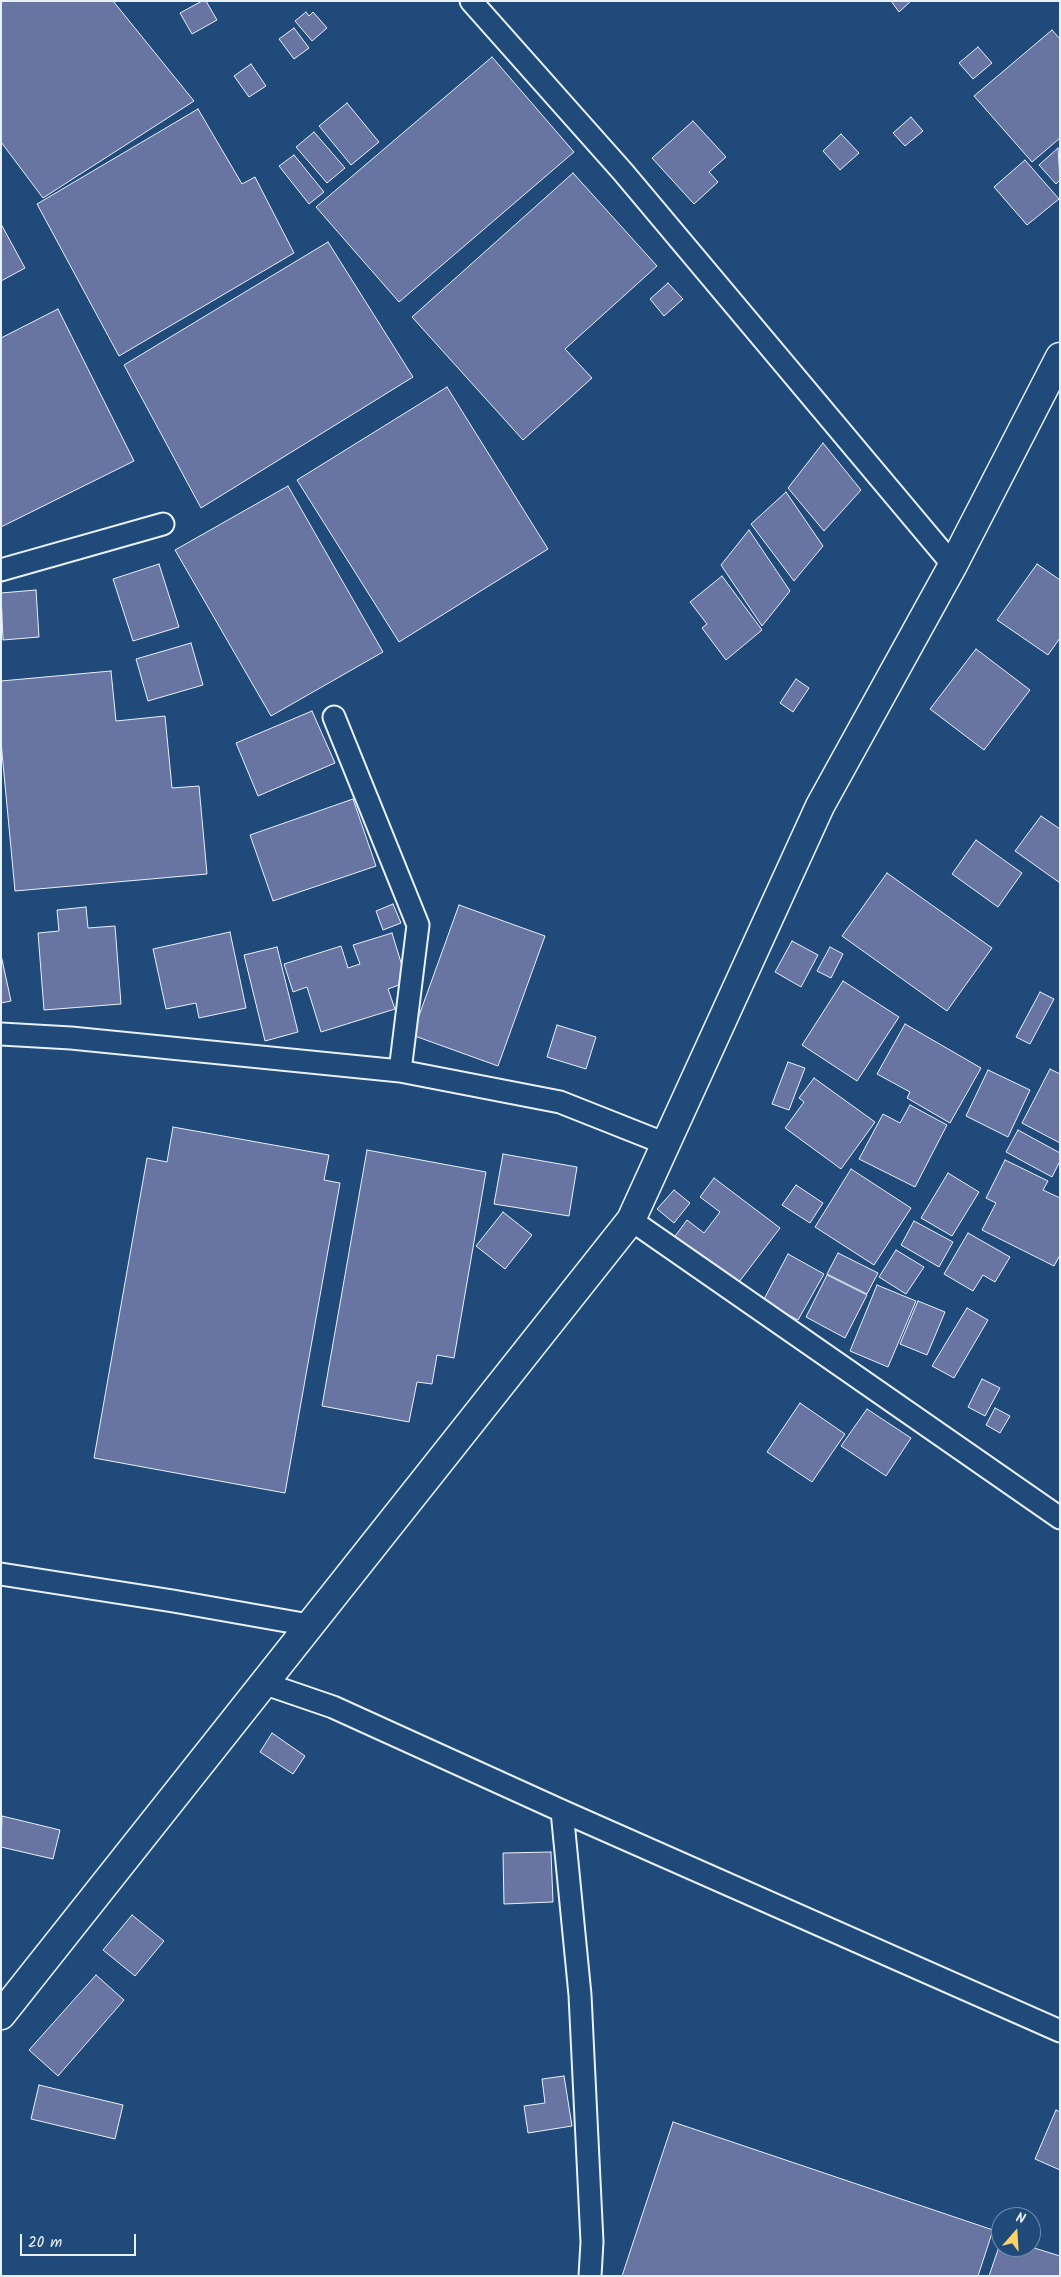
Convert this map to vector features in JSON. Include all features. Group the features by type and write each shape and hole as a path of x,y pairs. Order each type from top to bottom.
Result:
{"street":[{"path":"1,2015 631,1220 820,806 953,565 1060,357"}],"lane":[{"path":"471,1 623,172 953,565"},
{"path":"1,570 163,524"},
{"path":"334,717 418,925 400,1071"},
{"path":"1,1034 71,1038 400,1071 560,1102 666,1144"},
{"path":"631,1220 1060,1518"},
{"path":"1,1574 173,1600 309,1625"},
{"path":"263,1683 333,1707 562,1811 1060,2031"},
{"path":"562,1811 581,2005 592,2242 590,2276"}],"building":[{"path":"1,1 113,1 194,101 43,198 1,142"},
{"path":"202,1 206,1 217,20 192,34 180,13"},
{"path":"891,1 911,1 899,12"},
{"path":"306,12 309,16 313,12 327,28 312,41 295,21"},
{"path":"294,28 309,48 294,59 279,39"},
{"path":"1052,30 1060,39 1060,138 1032,162 974,96"},
{"path":"978,47 992,63 973,79 959,63"},
{"path":"492,57 574,152 399,302 316,207"},
{"path":"251,64 266,86 249,97 234,76"},
{"path":"347,103 379,142 351,165 319,126"},
{"path":"198,109 242,184 255,177 294,253 119,356 37,204"},
{"path":"911,117 923,131 905,146 893,133"},
{"path":"693,121 726,157 709,172 718,182 694,204 652,158"},
{"path":"314,132 345,168 327,183 296,147"},
{"path":"841,134 859,153 840,170 823,151"},
{"path":"1058,148 1060,180 1056,184 1039,165"},
{"path":"294,155 324,192 309,204 279,166"},
{"path":"1025,160 1059,199 1027,225 994,187"},
{"path":"573,173 657,266 565,349 592,378 523,440 412,317"},
{"path":"1,224 25,268 1,281"},
{"path":"328,242 413,377 201,508 124,365"},
{"path":"668,283 683,299 664,316 650,299"},
{"path":"58,309 134,461 1,527 1,338"},
{"path":"447,387 548,549 399,642 297,480"},
{"path":"823,443 861,490 824,531 788,488"},
{"path":"288,486 383,652 271,716 175,550"},
{"path":"786,492 823,546 794,581 751,524"},
{"path":"749,530 790,591 762,626 721,565"},
{"path":"159,564 179,627 133,641 113,579"},
{"path":"1037,564 1060,580 1060,638 1048,655 997,620"},
{"path":"722,576 762,630 726,660 702,628 707,624 690,602"},
{"path":"36,590 39,637 3,640 1,593"},
{"path":"191,643 203,685 148,701 136,659"},
{"path":"976,649 1030,690 984,750 930,709"},
{"path":"111,671 116,721 165,716 172,788 199,786 207,874 15,891 1,742 1,681"},
{"path":"796,679 809,688 793,712 780,703"},
{"path":"312,711 335,763 258,796 236,743"},
{"path":"353,799 376,866 273,901 250,835"},
{"path":"1041,816 1060,829 1060,883 1015,851"},
{"path":"976,840 1022,873 998,907 952,874"},
{"path":"887,873 992,948 947,1011 842,936"},
{"path":"393,904 401,923 383,930 376,911"},
{"path":"459,905 545,936 498,1066 412,1035"},
{"path":"86,907 88,928 115,926 121,1004 44,1010 38,933 59,931 57,910"},
{"path":"230,932 246,1008 199,1018 196,1003 166,1009 153,949"},
{"path":"392,933 407,982 388,989 395,1009 321,1032 307,987 293,992 284,964 341,946 348,968 360,964 353,945"},
{"path":"792,941 818,955 801,987 775,972"},
{"path":"277,947 298,1032 265,1041 244,955"},
{"path":"830,947 843,954 831,978 817,971"},
{"path":"1,955 11,1001 1,1003"},
{"path":"843,981 899,1017 857,1081 802,1045"},
{"path":"1040,992 1054,999 1030,1044 1016,1037"},
{"path":"905,1024 981,1068 950,1123 907,1098 910,1092 877,1074"},
{"path":"557,1025 596,1037 586,1069 547,1057"},
{"path":"788,1062 805,1068 789,1110 772,1104"},
{"path":"1050,1069 1060,1074 1060,1143 1022,1123"},
{"path":"988,1070 1030,1090 1008,1137 966,1116"},
{"path":"814,1078 875,1122 841,1169 785,1128 804,1102 799,1098"},
{"path":"910,1105 947,1125 915,1187 859,1159 883,1114 900,1123"},
{"path":"173,1127 329,1155 324,1180 340,1183 285,1493 94,1458 147,1158 167,1162"},
{"path":"1018,1130 1060,1153 1060,1161 1052,1177 1006,1152"},
{"path":"367,1150 486,1172 454,1358 437,1355 432,1384 417,1382 409,1422 322,1406"},
{"path":"503,1154 577,1167 569,1216 494,1204"},
{"path":"1005,1160 1048,1181 1043,1190 1060,1198 1060,1255 1054,1266 982,1230 996,1203 986,1198"},
{"path":"851,1169 911,1208 874,1265 815,1227"},
{"path":"948,1173 979,1192 952,1236 921,1218"},
{"path":"714,1178 780,1228 736,1286 673,1239 687,1220 704,1233 720,1212 700,1197"},
{"path":"796,1185 823,1203 810,1223 782,1205"},
{"path":"674,1190 690,1203 674,1223 657,1209"},
{"path":"503,1212 532,1235 505,1269 476,1246"},
{"path":"914,1221 953,1242 939,1267 901,1245"},
{"path":"968,1233 1010,1257 995,1282 983,1275 973,1291 944,1274"},
{"path":"896,1250 924,1267 906,1294 879,1277"},
{"path":"838,1253 878,1273 867,1294 827,1274"},
{"path":"788,1254 824,1274 798,1320 763,1301"},
{"path":"827,1275 867,1295 845,1338 806,1317"},
{"path":"877,1285 916,1301 888,1367 850,1351"},
{"path":"918,1301 945,1312 927,1355 900,1344"},
{"path":"967,1308 988,1320 954,1378 932,1366"},
{"path":"982,1379 1000,1388 985,1416 968,1407"},
{"path":"800,1403 845,1434 812,1482 767,1452"},
{"path":"995,1408 1010,1416 1000,1433 986,1425"},
{"path":"867,1409 911,1438 886,1476 841,1446"},
{"path":"272,1733 305,1756 293,1774 260,1752"},
{"path":"2,1816 60,1830 53,1859 1,1847"},
{"path":"551,1852 553,1902 504,1904 503,1853"},
{"path":"132,1915 164,1941 135,1976 103,1950"},
{"path":"96,1975 124,2000 58,2076 29,2050"},
{"path":"564,2076 572,2126 528,2133 524,2106 545,2103 542,2079"},
{"path":"39,2085 123,2105 115,2139 31,2119"},
{"path":"1056,2110 1060,2112 1060,2170 1035,2159"},
{"path":"673,2122 991,2229 991,2236 978,2276 622,2276"},
{"path":"1041,2250 1060,2256 1060,2276 989,2276 996,2257 1041,2257"}]}
